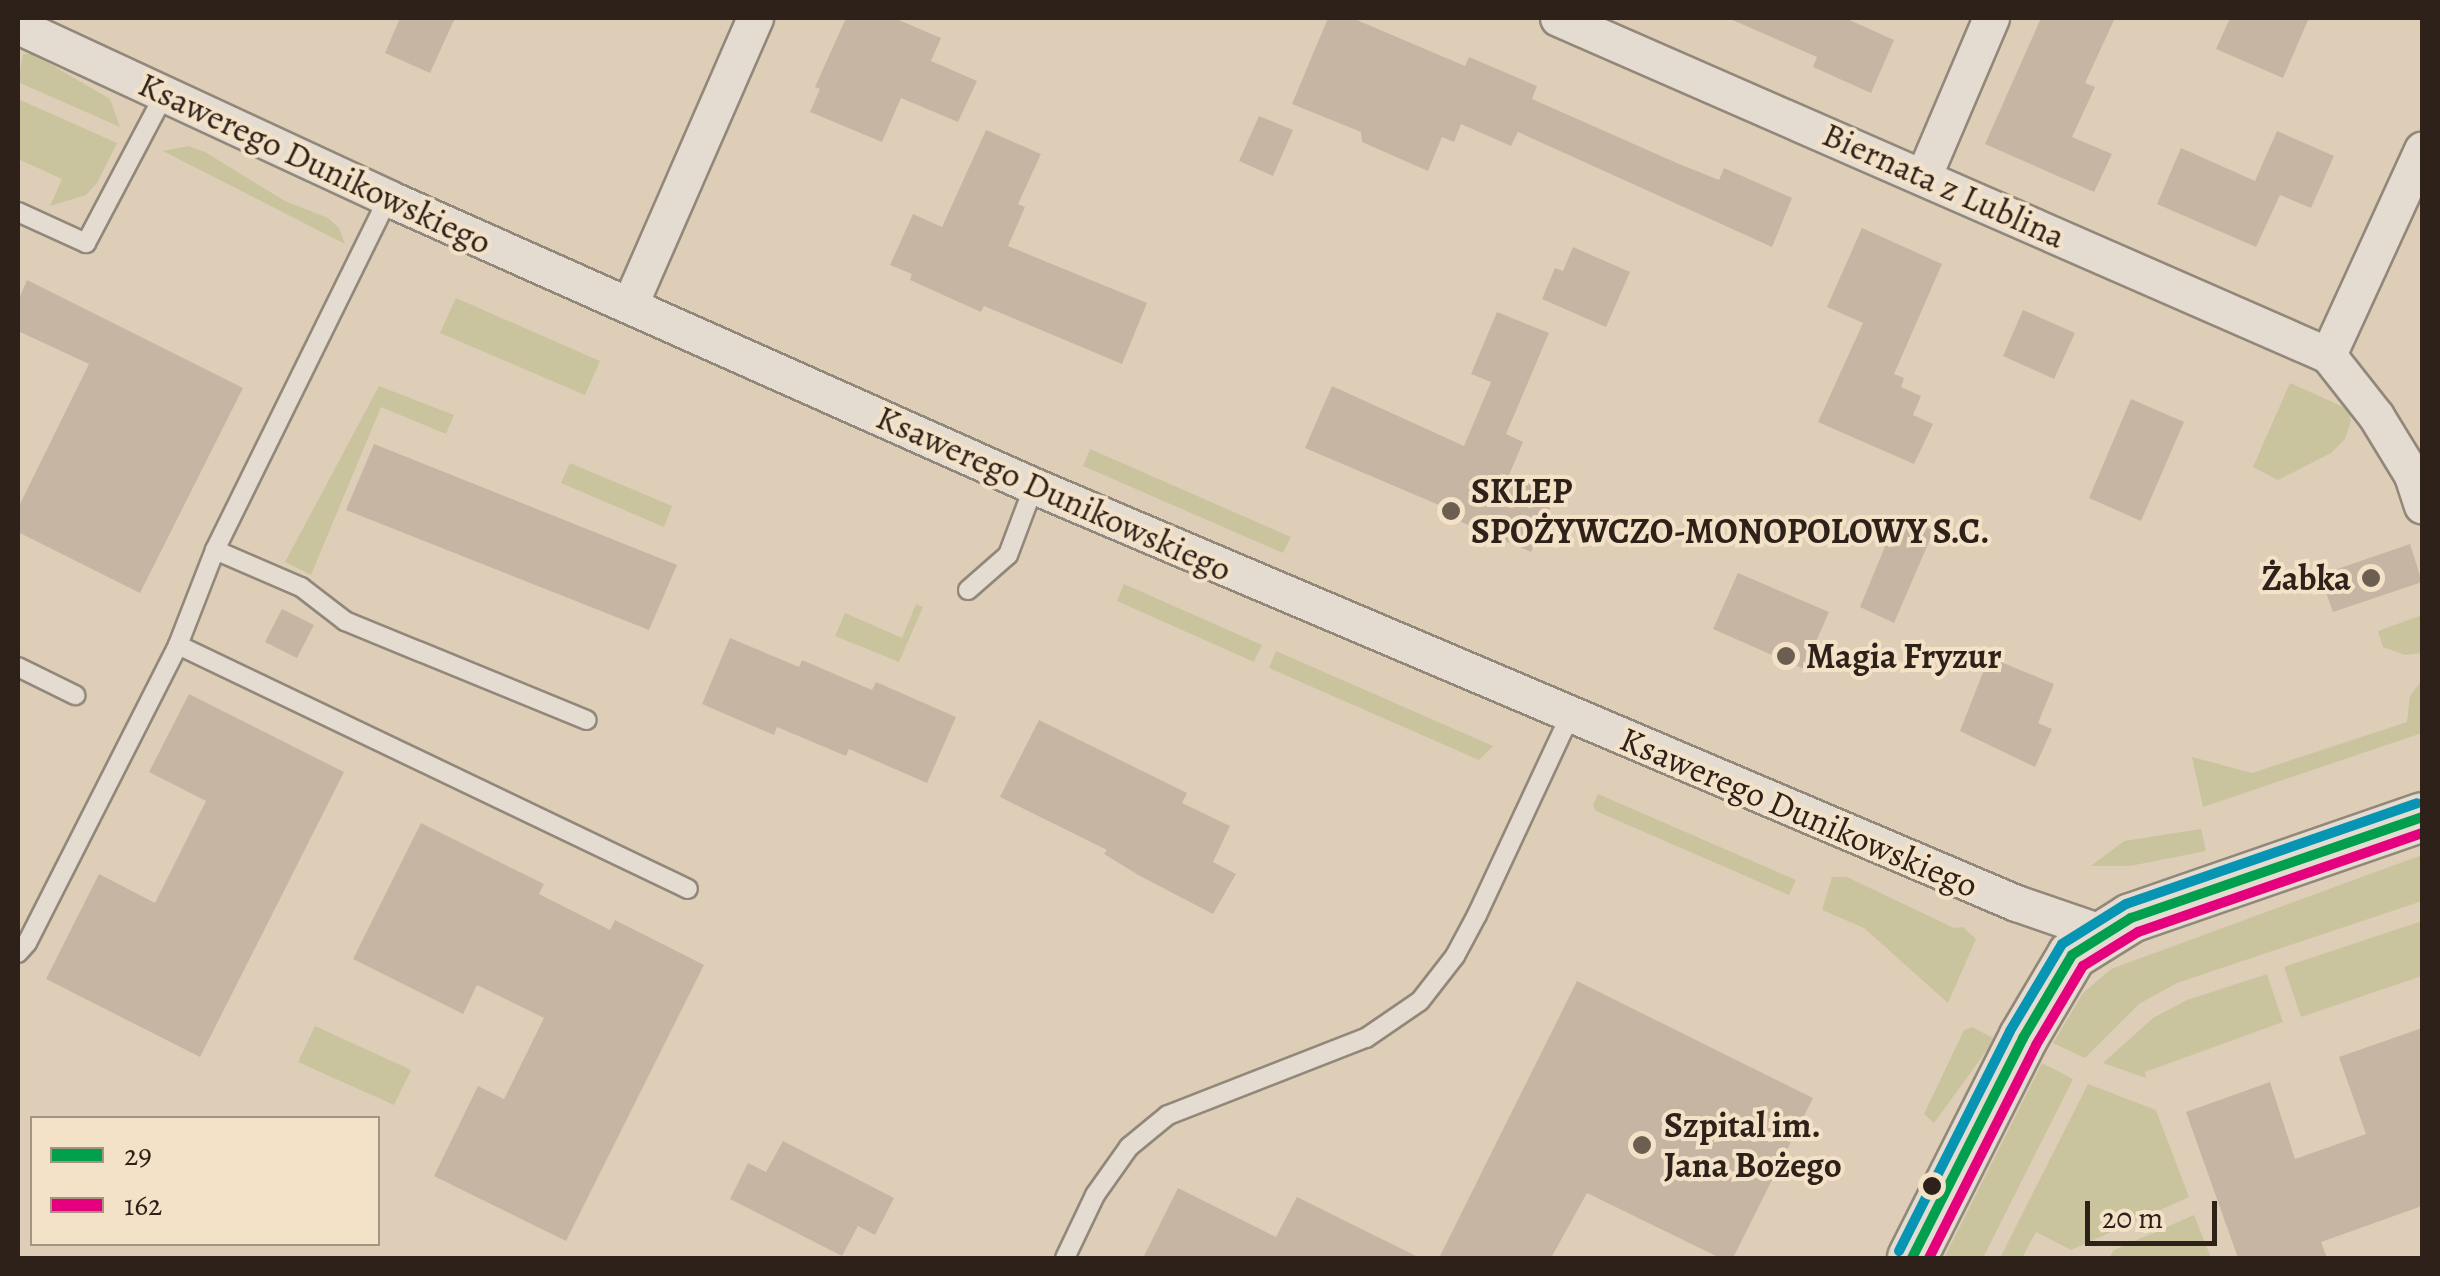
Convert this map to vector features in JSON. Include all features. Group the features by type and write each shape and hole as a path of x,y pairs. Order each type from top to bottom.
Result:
{"street":[{"path":"630,304 755,18"},
{"name":"Biernata z Lublina","path":"1558,18 2328,355"},
{"path":"1924,175 1992,18"},
{"name":"Ksawerego Dunikowskiego","path":"18,26 388,198 1034,486 2016,903 2103,933"},
{"path":"2419,484 2376,416 2328,355 2422,150"},
{"path":"1912,1258 2054,980 2072,955 2131,918 2422,817"}],"lane":[{"path":"18,212 86,243 165,94"},
{"path":"18,953 27,943 178,645 215,550 388,198"},
{"path":"968,590 1008,556 1034,486"},
{"path":"215,550 301,587 344,621 586,720"},
{"path":"178,645 688,889"},
{"path":"18,667 75,695"},
{"path":"1066,1258 1096,1196 1129,1146 1168,1115 1366,1038 1420,1001 1455,956 1478,916 1570,716"}],"shaded area":[{"path":"23,54 33,54 110,99 120,127 18,82"},
{"path":"18,99 117,143 97,183 86,195 50,206 62,179 18,159"},
{"path":"188,146 205,152 285,201 328,218 339,228 345,244 163,151"},
{"path":"456,298 600,361 585,395 440,333"},
{"path":"2290,383 2348,409 2351,421 2345,439 2331,453 2278,480 2253,467"},
{"path":"379,386 454,415 446,434 381,407 311,575 285,562"},
{"path":"1090,449 1291,537 1283,553 1083,466"},
{"path":"570,463 672,506 664,527 561,483"},
{"path":"1124,584 1262,645 1254,662 1117,601"},
{"path":"916,604 923,607 899,662 835,636 845,613 902,638"},
{"path":"2422,615 2422,653 2405,655 2383,647 2378,631"},
{"path":"1276,651 1493,746 1479,760 1269,668"},
{"path":"2422,680 2422,733 2203,807 2192,757 2252,773 2407,722 2410,696"},
{"path":"1598,794 1796,880 1789,895 1596,811 1593,805"},
{"path":"2201,829 2206,851 2130,866 2091,866 2124,841"},
{"path":"2422,855 2422,901 2177,983 2139,1004 2085,1058 2053,1043 2083,993 2111,969"},
{"path":"1832,877 1847,877 1954,928 1963,927 1976,939 1948,1003 1864,928 1822,910"},
{"path":"2422,921 2422,976 2301,1017 2284,967"},
{"path":"2267,974 2283,1022 2145,1072 2146,1078 2103,1063 2153,1018 2187,1000"},
{"path":"315,1026 411,1070 394,1105 298,1062"},
{"path":"1972,1027 1995,1039 1934,1123 1924,1114 1964,1030"},
{"path":"2042,1063 2073,1079 1983,1258 1944,1258"},
{"path":"2088,1084 2156,1110 2189,1197 2071,1250 2036,1232 2022,1258 2000,1258"},
{"path":"2194,1215 2211,1258 2109,1258 2114,1250"}],"building":[{"path":"400,18 455,18 430,73 385,53"},
{"path":"846,18 894,18 941,38 931,61 977,81 958,122 901,98 882,142 810,112 820,89 815,87"},
{"path":"1328,18 1352,18 1465,66 1469,57 1537,86 1532,99 1679,164 1719,180 1724,168 1792,198 1772,247 1518,132 1511,146 1461,124 1454,142 1442,137 1428,171 1362,142 1361,132 1292,104"},
{"path":"1728,18 1845,18 1894,40 1871,93 1813,67 1817,57"},
{"path":"2041,18 2115,18 2085,83 2095,87 2072,137 2112,154 2094,192 1985,144"},
{"path":"2230,18 2309,18 2283,78 2216,49"},
{"path":"1259,116 1293,130 1273,176 1239,161"},
{"path":"986,130 1041,154 1018,204 1025,207 1008,246 1147,303 1122,364 984,306 981,312 910,280 912,274 890,265 913,214 942,227"},
{"path":"2277,131 2334,156 2311,208 2280,195 2256,247 2157,204 2181,148 2255,181"},
{"path":"1862,228 1942,264 1894,374 1904,378 1901,387 1921,396 1913,415 1933,424 1914,464 1818,422 1863,323 1827,307"},
{"path":"1573,247 1630,272 1606,327 1542,299 1555,268 1563,271"},
{"path":"27,280 243,388 140,593 18,532 18,508 89,364 18,331 18,301"},
{"path":"2023,310 2075,333 2054,379 2003,356"},
{"path":"1497,312 1549,333 1506,434 1523,442 1509,475 1556,495 1531,552 1436,511 1439,505 1305,448 1332,386 1464,446 1491,382 1471,374"},
{"path":"2131,399 2184,422 2141,521 2089,498"},
{"path":"374,444 677,565 649,630 346,510"},
{"path":"1898,515 1934,530 1894,623 1860,607"},
{"name":"Żabka","path":"2410,544 2422,582 2333,612 2320,575"},
{"path":"1738,573 1829,612 1804,669 1713,629"},
{"path":"282,609 314,625 297,658 265,642"},
{"path":"730,638 799,667 802,660 872,690 876,682 956,717 927,783 849,749 846,756 777,727 774,735 702,704"},
{"path":"1989,657 2054,684 2038,723 2052,729 2035,767 1960,731"},
{"path":"189,694 344,772 200,1057 46,979 99,874 155,903 206,801 149,772"},
{"path":"1039,720 1187,793 1182,803 1230,826 1213,862 1236,874 1213,914 1140,876 1104,854 1107,850 1000,797"},
{"path":"421,823 544,884 539,894 610,930 615,920 704,965 566,1241 434,1176 478,1086 504,1099 544,1018 477,985 463,1014 353,959"},
{"name":"Szpital im. Jana Bożego","path":"1577,981 1813,1098 1733,1258 1720,1258 1587,1193 1551,1258 1439,1258"},
{"path":"2422,1028 2422,1206 2321,1242 2327,1258 2238,1258 2186,1112 2270,1082 2295,1159 2366,1134 2339,1057"},
{"path":"783,1141 894,1198 875,1235 858,1226 842,1256 730,1199 748,1163 766,1172"},
{"path":"1178,1188 1276,1237 1297,1197 1420,1258 1143,1258"}],"transit line":[{"path":"1899,1251 2010,1031 2062,944 2126,904 2417,803"},
{"name":"29","path":"1912,1258 2023,1038 2072,955 2131,918 2422,817"},
{"name":"162","path":"1929,1258 2036,1045 2083,966 2138,932 2422,833"}],"place":[{"name":"SKLEP SPOŻYWCZO-MONOPOLOWY S.C.","path":"1451,511"},
{"name":"Żabka","path":"2371,578"},
{"name":"Magia Fryzur","path":"1786,656"},
{"name":"Szpital im. Jana Bożego","path":"1642,1145"}]}
